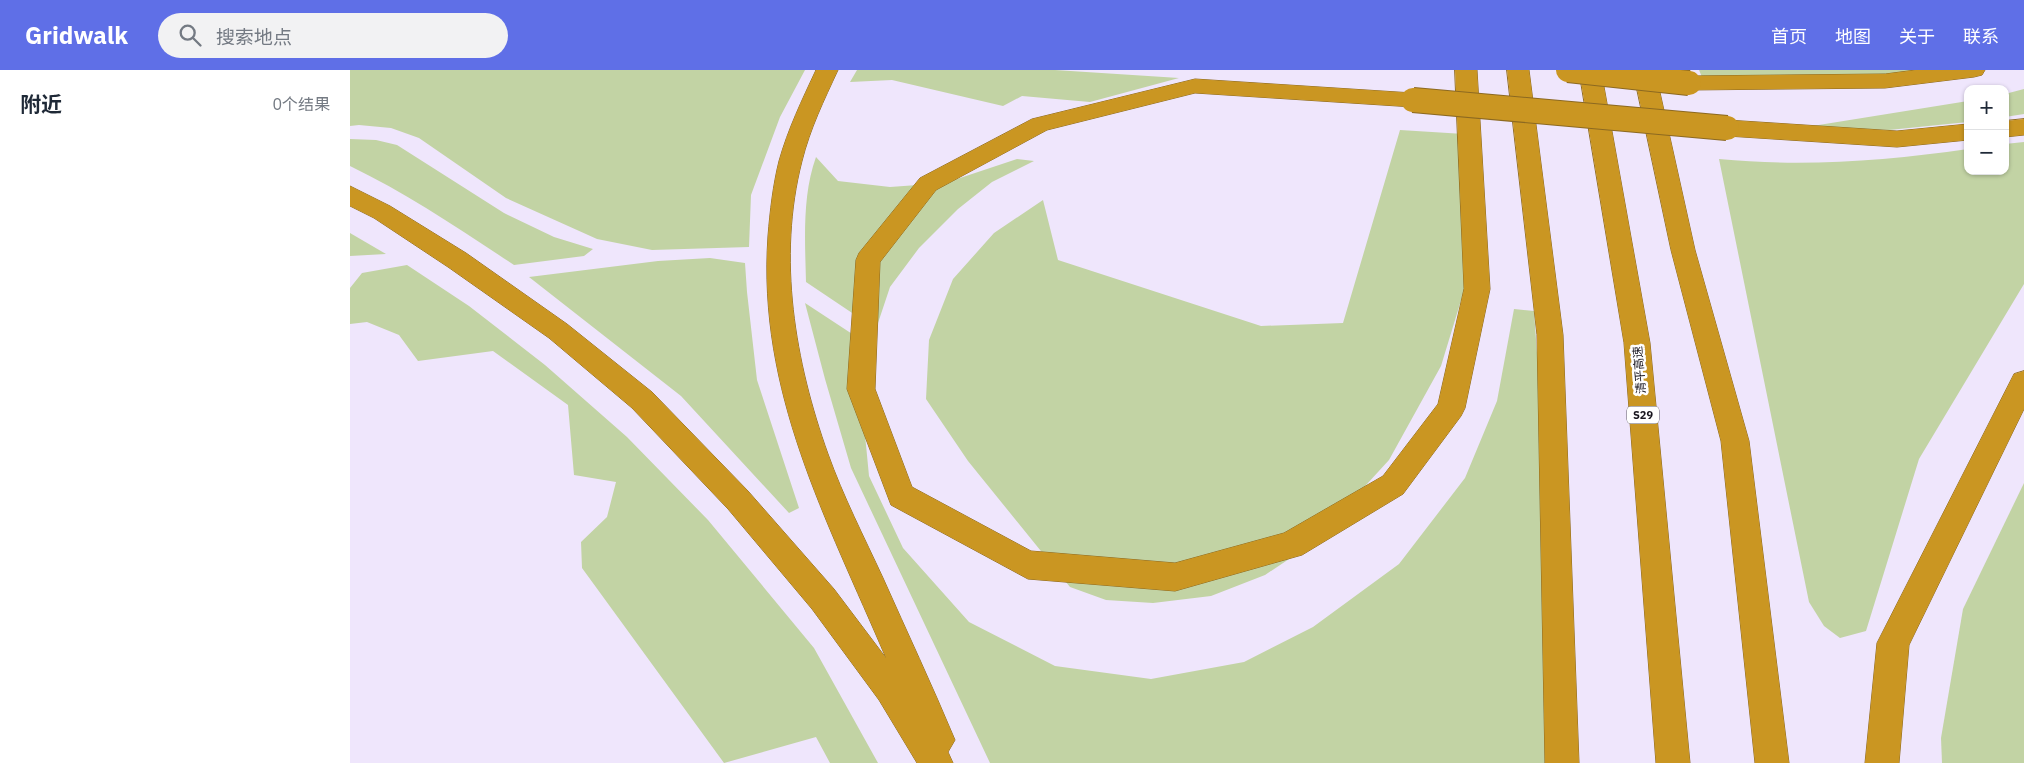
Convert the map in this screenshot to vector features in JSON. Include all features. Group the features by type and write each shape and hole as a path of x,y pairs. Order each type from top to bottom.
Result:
{"highway":[{"path":"827,70 804,117 792,156 783,196 778,285 785,348 798,403 814,456 948,763"},
{"path":"1466,70 1468,105 1476,289 1451,408 1393,485 1291,545 1175,577 1028,565 901,496 860,389 868,260 928,184 1040,124 1196,86 1413,100 1468,105 1727,128 1897,139 1964,132"},
{"path":"1518,70 1550,335 1562,763"},
{"path":"1568,70 1689,82 1885,81 1974,70"},
{"name":"清平高速","path":"1590,70 1637,344 1674,763"},
{"path":"1644,70 1682,250 1735,441 1772,763"},
{"path":"2009,129 2024,127"},
{"path":"350,195 382,212 457,260 543,320 642,400 738,500 823,599 890,689 936,763"},
{"path":"1882,763 1893,643 2024,382"}],"green space":[{"path":"350,70 805,70 780,117 751,195 749,247 652,250 597,239 506,198 419,138 391,128 350,126"},
{"path":"857,70 1055,70 1179,78 1090,102 1022,96 1003,106 892,80 850,82"},
{"path":"1699,70 1964,70 1707,89"},
{"path":"2024,89 2024,114 2009,116 2009,93"},
{"path":"1964,102 1964,122 1889,130 1800,128"},
{"path":"1400,130 1464,134 1466,284 1441,366 1389,460 1313,543 1265,575 1211,596 1153,603 1106,600 1070,587 968,461 926,399 929,340 953,279 994,233 1043,200 1058,260 1261,326 1343,323"},
{"path":"350,139 376,140 397,145 504,213 554,237 593,249 584,256 514,265 413,200 350,166"},
{"path":"2024,142 2024,284 1919,459 1866,631 1840,638 1824,626 1809,602 1719,159 1812,163 1844,162 1964,150 1964,175 2009,175 2009,144"},
{"path":"816,157 838,181 890,187 945,183 1017,159 1034,161 992,182 958,209 919,248 890,287 876,329 806,282 806,203"},
{"path":"350,233 386,254 350,256"},
{"path":"710,258 745,263 757,380 799,508 789,513 681,396 529,277 658,261"},
{"path":"407,265 469,306 545,365 627,437 708,520 814,648 878,763 830,763 816,737 724,763 582,568 581,542 607,517 616,482 574,475 568,405 493,351 418,361 399,335 367,322 350,324 350,288 362,273"},
{"path":"805,303 869,345 863,414 869,476 903,548 969,622 1055,666 1151,679 1244,662 1313,627 1399,564 1465,478 1497,401 1514,309 1534,311 1566,763 990,763 851,468"},
{"path":"2024,483 2024,763 1942,763 1941,738 1963,609"}]}
